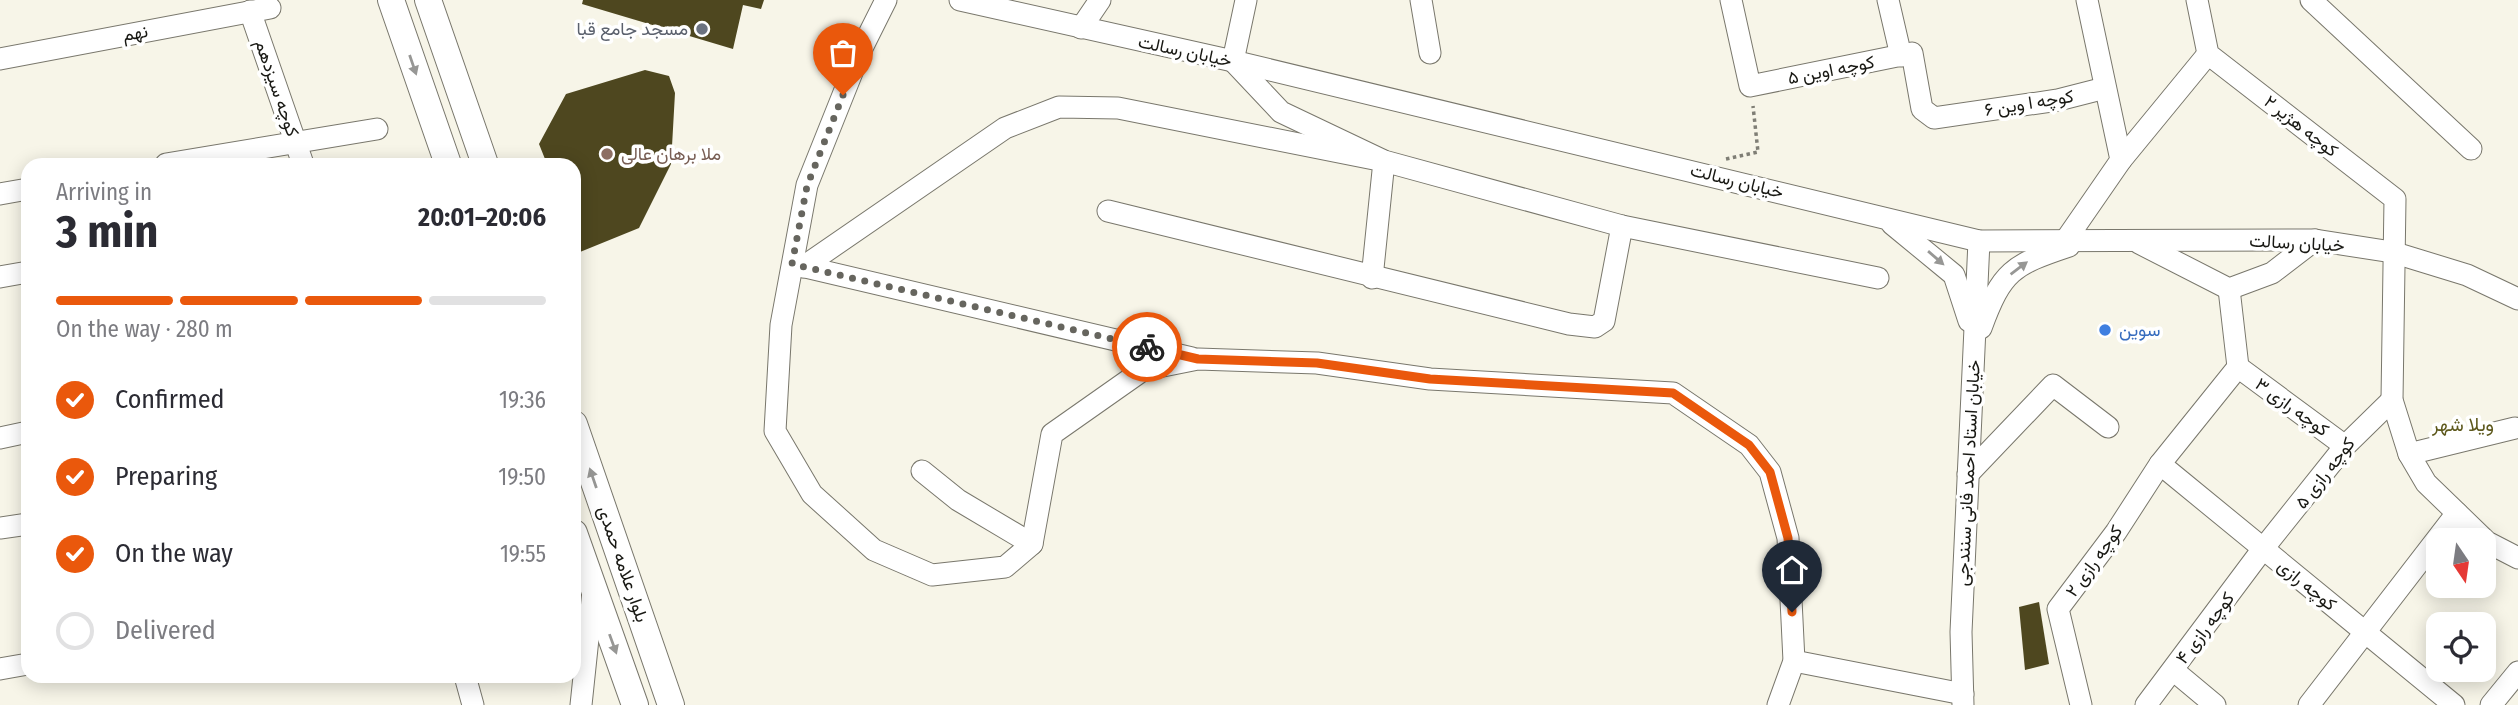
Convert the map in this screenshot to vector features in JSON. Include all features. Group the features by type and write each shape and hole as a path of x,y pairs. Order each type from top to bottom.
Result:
{"main road":[{"path":"391,0 446,158"},
{"path":"428,0 483,158"},
{"name":"بلوار علامه حمدی","path":"581,444 671,705"},
{"name":"بلوار علامه حمدی","path":"581,554 635,705"}],"street":[{"path":"886,0 861,50 807,186 797,265 781,326 775,431 812,494 874,550 932,575 1005,567 1032,544 1052,434 1143,370 1198,359"},
{"name":"خیابان رسالت","path":"960,0 1233,61 1979,241 2315,240 2392,252 2467,275 2518,299"},
{"path":"1081,28 1100,0"},
{"path":"1246,0 1233,61 1281,112 1384,161"},
{"path":"1731,0 1750,86"},
{"name":"کوچه ا وین ۶","path":"1888,0 1922,109 1934,118 2058,100 2105,88"},
{"path":"2087,0 2121,160"},
{"path":"1974,347 2000,282 2031,259 2076,241 2121,160 2208,54 2197,0"},
{"path":"2311,0 2471,149"},
{"path":"1426,1 1430,52"},
{"name":"نهم","path":"0,59 260,9"},
{"name":"کوچه سیزدهم","path":"260,9 301,158"},
{"name":"کوچه هژیر ۲","path":"2208,54 2395,199 2392,252"},
{"name":"کوچه اوین ۵","path":"1750,86 1906,55"},
{"path":"797,265 1005,128 1059,107 1118,108 1384,161 1622,226 1878,278"},
{"path":"200,158 377,129"},
{"path":"1372,278 1384,161"},
{"path":"0,194 21,190"},
{"path":"1108,211 1372,278 1569,324 1595,327 1604,321 1622,226"},
{"path":"1881,217 1934,256 1954,275 1966,308 1974,347"},
{"path":"2134,241 2229,289 2272,273 2315,240"},
{"name":"خیابان استاد احمد فانی سنندجی","path":"1963,700 1961,632 1979,241"},
{"path":"2392,252 2392,401 2409,454 2426,483 2487,542 2518,558"},
{"path":"797,265 1198,359 1317,363 1430,379 1673,393 1749,445 1770,472 1788,538 1794,661 1778,705"},
{"path":"0,277 21,273"},
{"path":"2229,289 2238,367"},
{"name":"کوچه رازی ۳","path":"2160,464 2238,367 2345,446"},
{"path":"1968,474 2053,385 2108,427"},
{"name":"کوچه رازی ۵","path":"2262,550 2345,446 2392,401"},
{"path":"2409,454 2515,428"},
{"path":"0,438 21,434"},
{"name":"کوچه رازی","path":"2160,464 2454,705"},
{"name":"کوچه رازی ۲","path":"2081,705 2058,608 2116,532 2160,464"},
{"path":"922,471 958,500 1032,544"},
{"path":"2309,705 2457,513"},
{"path":"0,528 21,525"},
{"name":"کوچه رازی ۴","path":"2146,705 2262,550"},
{"path":"581,705 593,589"},
{"path":"1794,661 1963,700"},
{"path":"0,669 21,665"},
{"path":"2173,670 2215,705"},
{"path":"2491,705 2518,672"},
{"path":"467,683 472,705"}],"path":[{"path":"1721,160 1758,152 1750,86"}],"building":[{"name":"مسجد جامع قبا","path":"583,0 764,0 761,9 743,5 733,49 582,4"},
{"name":"ملا برهان عالی","path":"645,70 669,76 675,93 671,164 639,228 581,252 581,158 545,158 539,144 566,94"},
{"path":"2039,602 2049,664 2025,670 2019,607"}],"way so far":[{"path":"843,95 807,186 792,264 1147,347"}],"place":[{"name":"مسجد جامع قبا","path":"702,29"},
{"name":"ملا برهان عالی","path":"607,154"},
{"name":"سوین","path":"2105,330"}],"district":[{"name":"ویلا شهر","path":"2463,424"}],"route":[{"path":"1147,347 1198,359 1317,363 1430,379 1673,393 1749,445 1770,472 1788,538 1792,612"}]}
